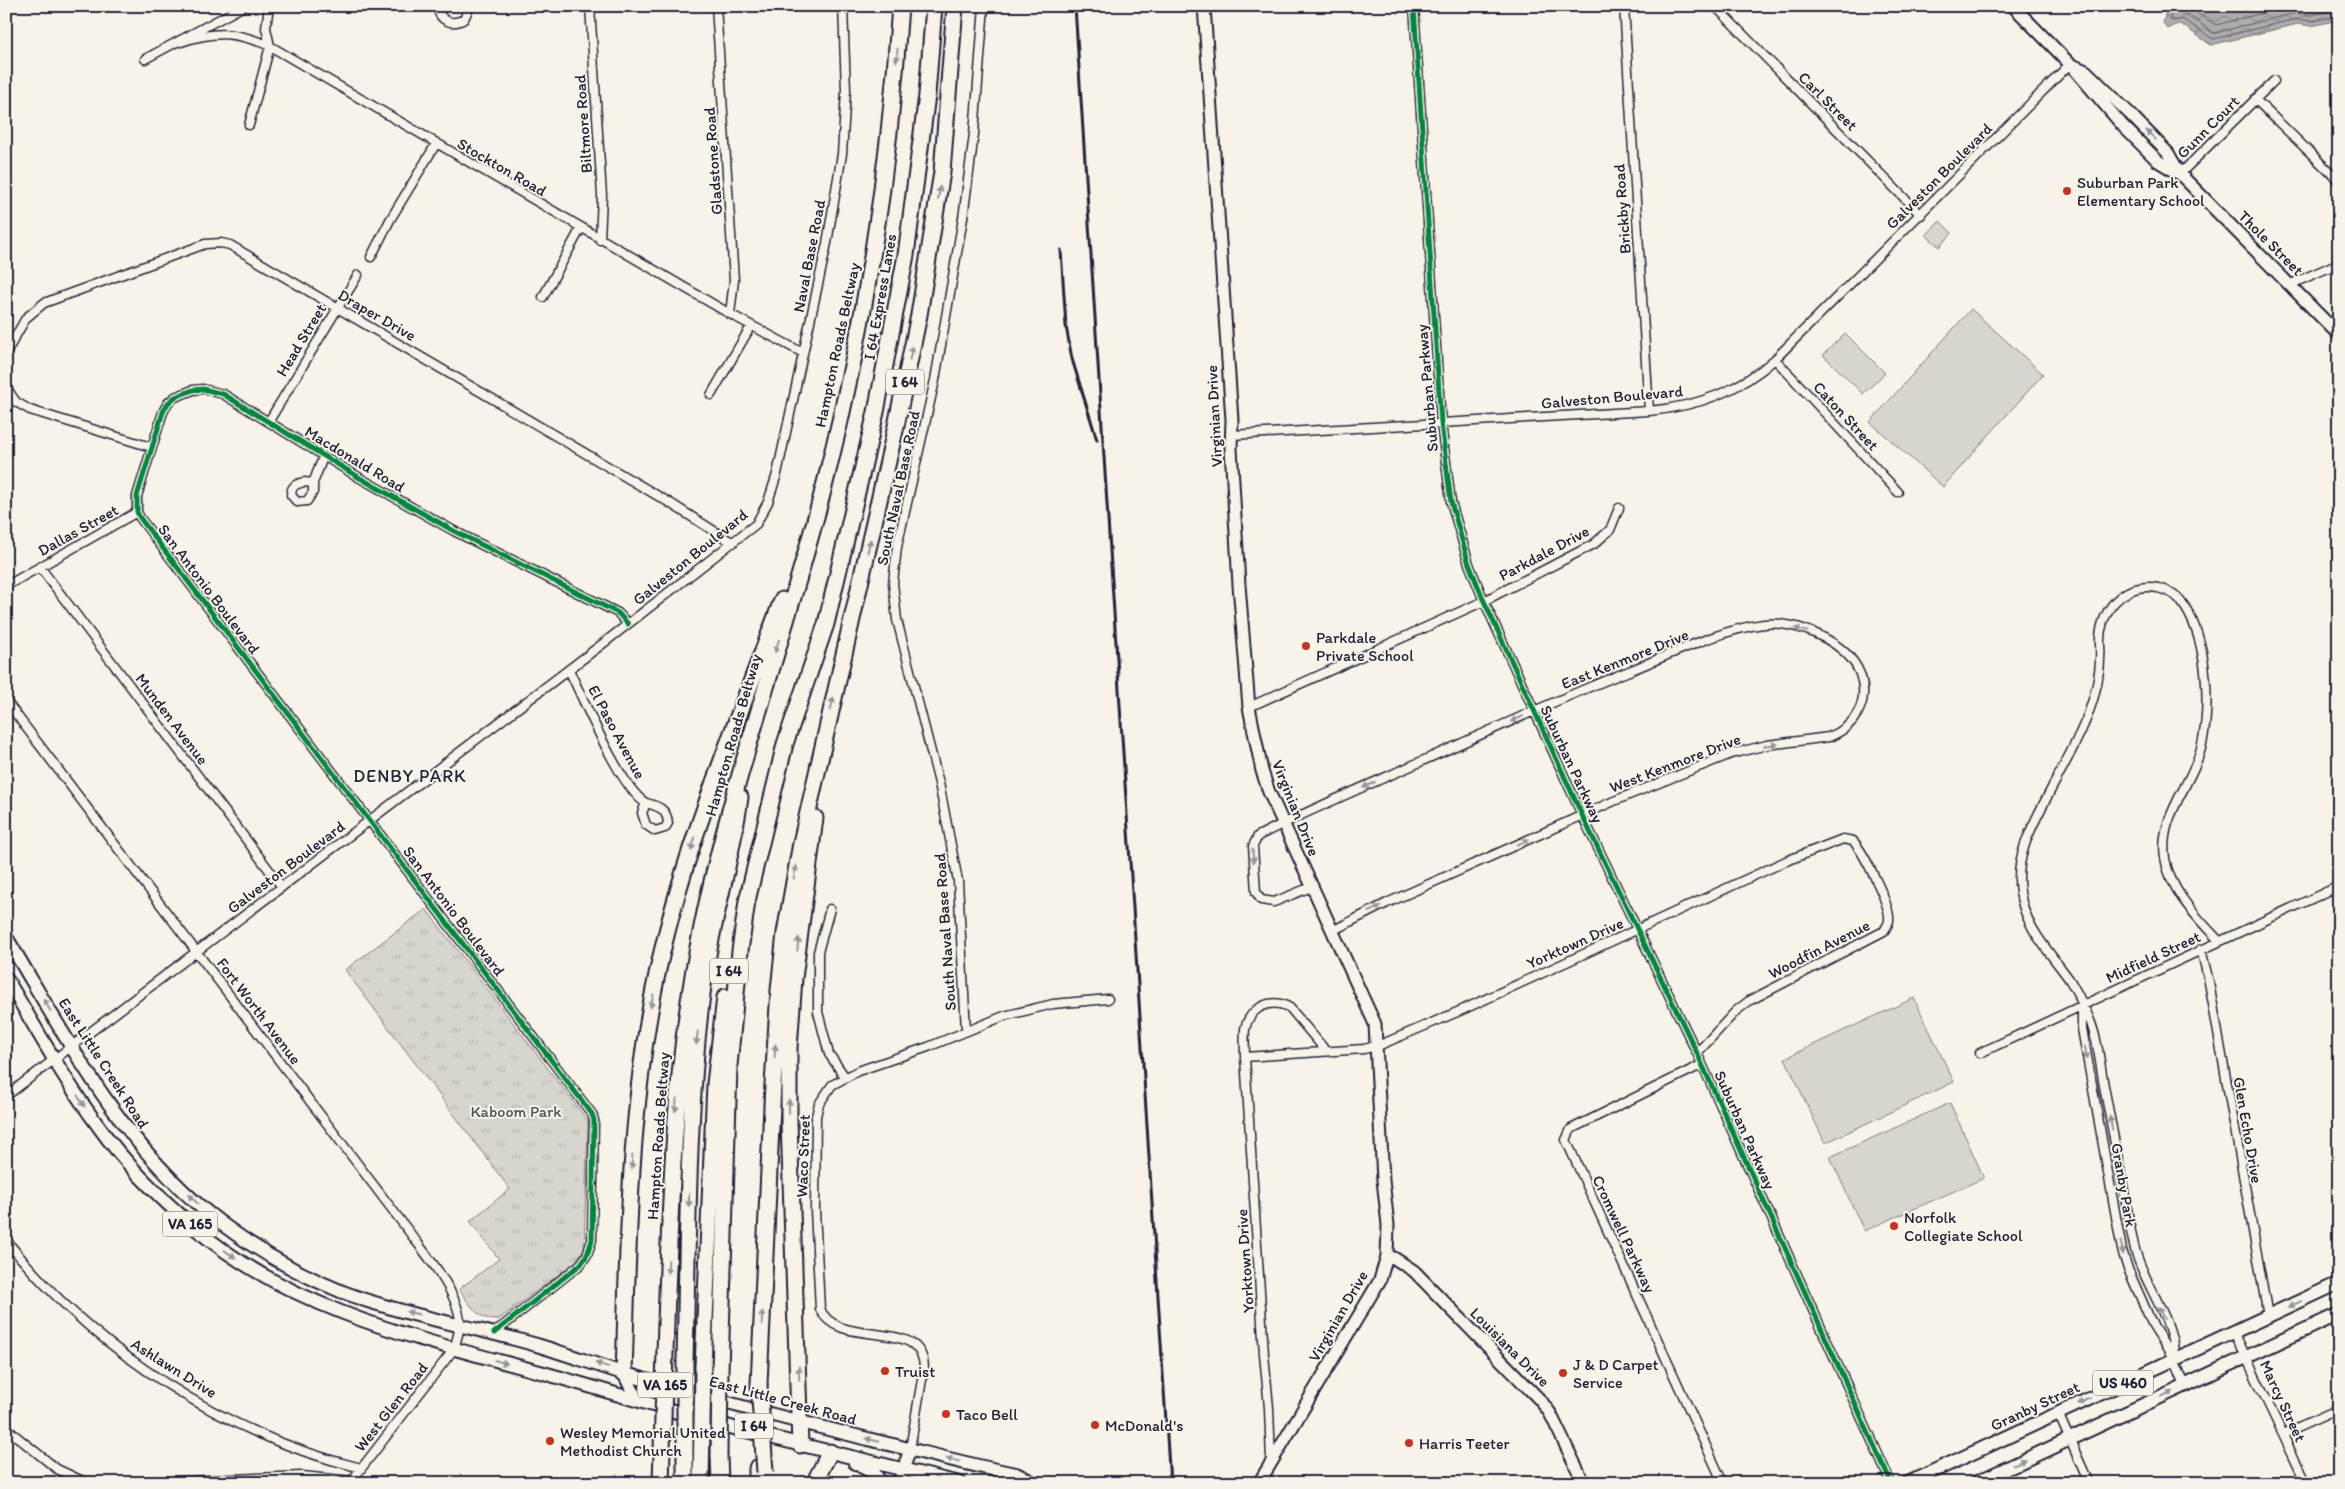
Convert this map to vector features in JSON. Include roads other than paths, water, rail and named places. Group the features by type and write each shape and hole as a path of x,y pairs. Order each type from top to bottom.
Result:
{"highway":[{"name":"Hampton Roads Beltway","path":"661,1483 670,1196 682,1045 699,940 717,856 826,477 859,332 874,250 886,160 900,6"},
{"name":"I 64 Express Lanes","path":"833,588 876,412 906,255 927,95 934,6"},
{"name":"I 64","path":"761,1476 759,1384 779,990 794,878 896,426 919,315 942,172 955,6"},
{"path":"624,1373 633,1150 650,1010 662,950 697,832 783,598 836,404 859,332"},
{"path":"720,1483 720,1371 729,1066 740,951 747,900 783,753 826,624 833,588"},
{"name":"I 64","path":"701,1483 703,1367 715,1084 733,942 744,883 765,799 817,632 833,588"},
{"path":"685,1483 685,1361 692,1122 699,1021 712,932 737,822 747,748"},
{"path":"800,1444 788,1122 789,1048 794,978 811,857 821,752"},
{"path":"814,1483 830,1452"}],"main road":[{"name":"East Little Creek Road","path":"6,937 72,1047 116,1115 135,1140 193,1199 233,1232 292,1267 359,1298 387,1307 494,1333 624,1373 800,1422 1016,1474 1034,1483"},
{"name":"VA 165","path":"6,978 55,1060 99,1128 122,1156 172,1208 226,1252 262,1275 321,1306 358,1320 454,1350 830,1452 960,1483"},
{"name":"Granby Street","path":"1908,1483 2339,1283"},
{"name":"US 460","path":"1975,1483 2339,1314"},
{"path":"624,1373 637,1400"},
{"path":"830,1452 868,1469 881,1479 881,1483"}],"street":[{"path":"146,60 244,6"},
{"path":"249,125 270,46 266,28 269,6"},
{"path":"437,6 437,11 444,20 454,23 464,19 470,6"},
{"name":"Biltmore Road","path":"590,6 602,196 600,240"},
{"name":"Gladstone Road","path":"716,6 734,280 730,314"},
{"name":"Naval Base Road","path":"766,508 777,474 828,242 842,154 846,91 843,6"},
{"name":"South Naval Base Road","path":"966,1031 958,881 940,783 897,620 893,584 897,547 935,380 963,218 974,134 984,6"},
{"name":"Virginian Drive","path":"1204,6 1232,435 1239,585 1249,707 1262,771 1311,887 1372,1016 1377,1033 1376,1046 1388,1218 1387,1256 1380,1280 1259,1483"},
{"name":"Suburban Parkway","path":"1414,6 1441,423 1451,502 1469,564 1534,712 1696,1053 1891,1483"},
{"name":"Brickby Road","path":"1624,6 1649,411"},
{"name":"Carl Street","path":"1715,6 1921,215"},
{"name":"Thole Street","path":"2013,6 2070,64 2080,77 2118,110 2123,126 2158,161 2180,174 2339,335"},
{"name":"Stockton Road","path":"181,42 197,36 223,34 255,40 270,46 600,240 750,326 803,353"},
{"name":"Galveston Boulevard","path":"1232,435 1649,411 1677,408 1717,396 1744,383 1774,358 1921,215 2070,64"},
{"name":"Gunn Court","path":"2180,174 2274,81"},
{"name":"Gunn Court","path":"2255,99 2339,181"},
{"path":"371,257 390,220 436,144"},
{"path":"543,297 581,228"},
{"name":"Draper Drive","path":"6,353 26,318 44,303 138,268 213,243 230,245 670,503 732,543"},
{"path":"2289,284 2339,263"},
{"name":"Head Street","path":"269,421 336,308 358,275"},
{"path":"711,395 750,326"},
{"name":"Caton Street","path":"1774,358 1898,492"},
{"path":"6,387 16,402 30,410 151,447"},
{"name":"Macdonald Road","path":"137,512 137,496 151,447 168,403 175,397 192,390 208,390 223,394 324,455 476,542 618,612 628,624"},
{"path":"313,483 324,455"},
{"name":"Galveston Boulevard","path":"6,1096 569,670 756,524 766,508"},
{"name":"Parkdale Drive","path":"1249,707 1484,601 1594,544 1610,530 1619,508"},
{"name":"Dallas Street","path":"6,586 137,512"},
{"name":"San Antonio Boulevard","path":"137,512 187,581 592,1114 594,1120 592,1240 587,1255 569,1274 494,1333"},
{"name":"Munden Avenue","path":"40,567 282,887"},
{"name":"Granby Park","path":"2174,1359 2173,1338 2137,1256 2095,1035 2071,982 2030,926 2020,894 2019,865 2022,851 2082,728 2095,694 2101,657 2101,626 2110,607 2121,596 2135,589 2154,587 2174,594 2179,598 2189,615 2200,645 2204,673 2205,725 2198,757 2167,824 2164,855 2171,880 2178,892 2219,941"},
{"name":"East Kenmore Drive","path":"1311,887 1274,902 1267,902 1258,896 1253,846 1258,836 1283,823 1534,712 1705,641 1764,624 1803,630 1836,644 1844,651"},
{"name":"West Kenmore Drive","path":"1332,931 1387,903 1582,815 1731,754 1760,746 1828,737 1838,733 1853,720 1863,698 1860,674 1844,651"},
{"name":"El Paso Avenue","path":"569,670 614,763 638,798 646,803"},
{"name":"Fort Worth Avenue","path":"6,701 436,1268 453,1299 460,1324 454,1350"},
{"name":"Woodfin Avenue","path":"1696,1053 1736,1011 1749,1001 1881,933 1888,924 1889,915 1871,869 1856,844 1849,839 1844,839 1831,844"},
{"name":"Yorktown Drive","path":"1245,1057 1376,1046 1462,1010 1786,861 1831,844"},
{"name":"Midfield Street","path":"1980,1054 2339,886"},
{"path":"830,909 818,952 818,1012 829,1054 844,1077"},
{"name":"Glen Echo Drive","path":"2201,949 2209,982 2268,1316"},
{"name":"Waco Street","path":"910,1449 924,1368 920,1350 903,1338 836,1327 824,1318 820,1310 815,1210 816,1116 825,1093 832,1085 844,1077 1025,1009 1074,1001 1108,999"},
{"name":"Yorktown Drive","path":"1271,1462 1244,1036 1250,1017 1256,1010 1270,1003 1278,1003 1290,1008 1326,1051"},
{"name":"Granby Park","path":"2082,1005 2082,1029 2124,1256 2154,1328 2174,1359 2185,1385"},
{"name":"Cromwell Parkway","path":"1701,1065 1571,1129 1566,1140 1723,1483"},
{"name":"Ashlawn Drive","path":"6,1240 46,1286 70,1309 109,1342 172,1388 250,1429 294,1448 328,1461 361,1468"},
{"name":"Louisiana Drive","path":"1387,1256 1394,1258 1414,1272 1540,1401 1550,1413 1584,1483"},
{"name":"Marcy Street","path":"2234,1332 2306,1483"},
{"name":"West Glen Road","path":"351,1482 454,1350"},
{"path":"2283,1434 2339,1409"},
{"path":"2058,1413 2090,1483"},
{"path":"6,1428 58,1469 87,1483"},
{"path":"900,1483 910,1449"},
{"path":"138,1483 302,1476 351,1482"}],"water":[{"path":"2167,6 2339,6 2339,20 2311,26 2298,24 2211,45 2182,25 2178,24 2168,29 2163,23"}],"railway":[{"path":"1075,6 1170,1483"},
{"path":"1061,250 1066,326 1072,359 1097,440"}],"place":[{"name":"Suburban Park Elementary School","path":"2067,191"},
{"name":"Parkdale Private School","path":"1306,646"},
{"name":"Norfolk Collegiate School","path":"1894,1226"},
{"name":"Truist","path":"885,1371"},
{"name":"J & D Carpet Service","path":"1563,1373"},
{"name":"Taco Bell","path":"946,1414"},
{"name":"McDonald's","path":"1095,1425"},
{"name":"Wesley Memorial United Methodist Church","path":"550,1441"},
{"name":"Harris Teeter","path":"1409,1443"}],"district":[{"name":"DENBY PARK","path":"410,776"}],"park label":[{"name":"Kaboom Park","path":"516,1111"}]}
